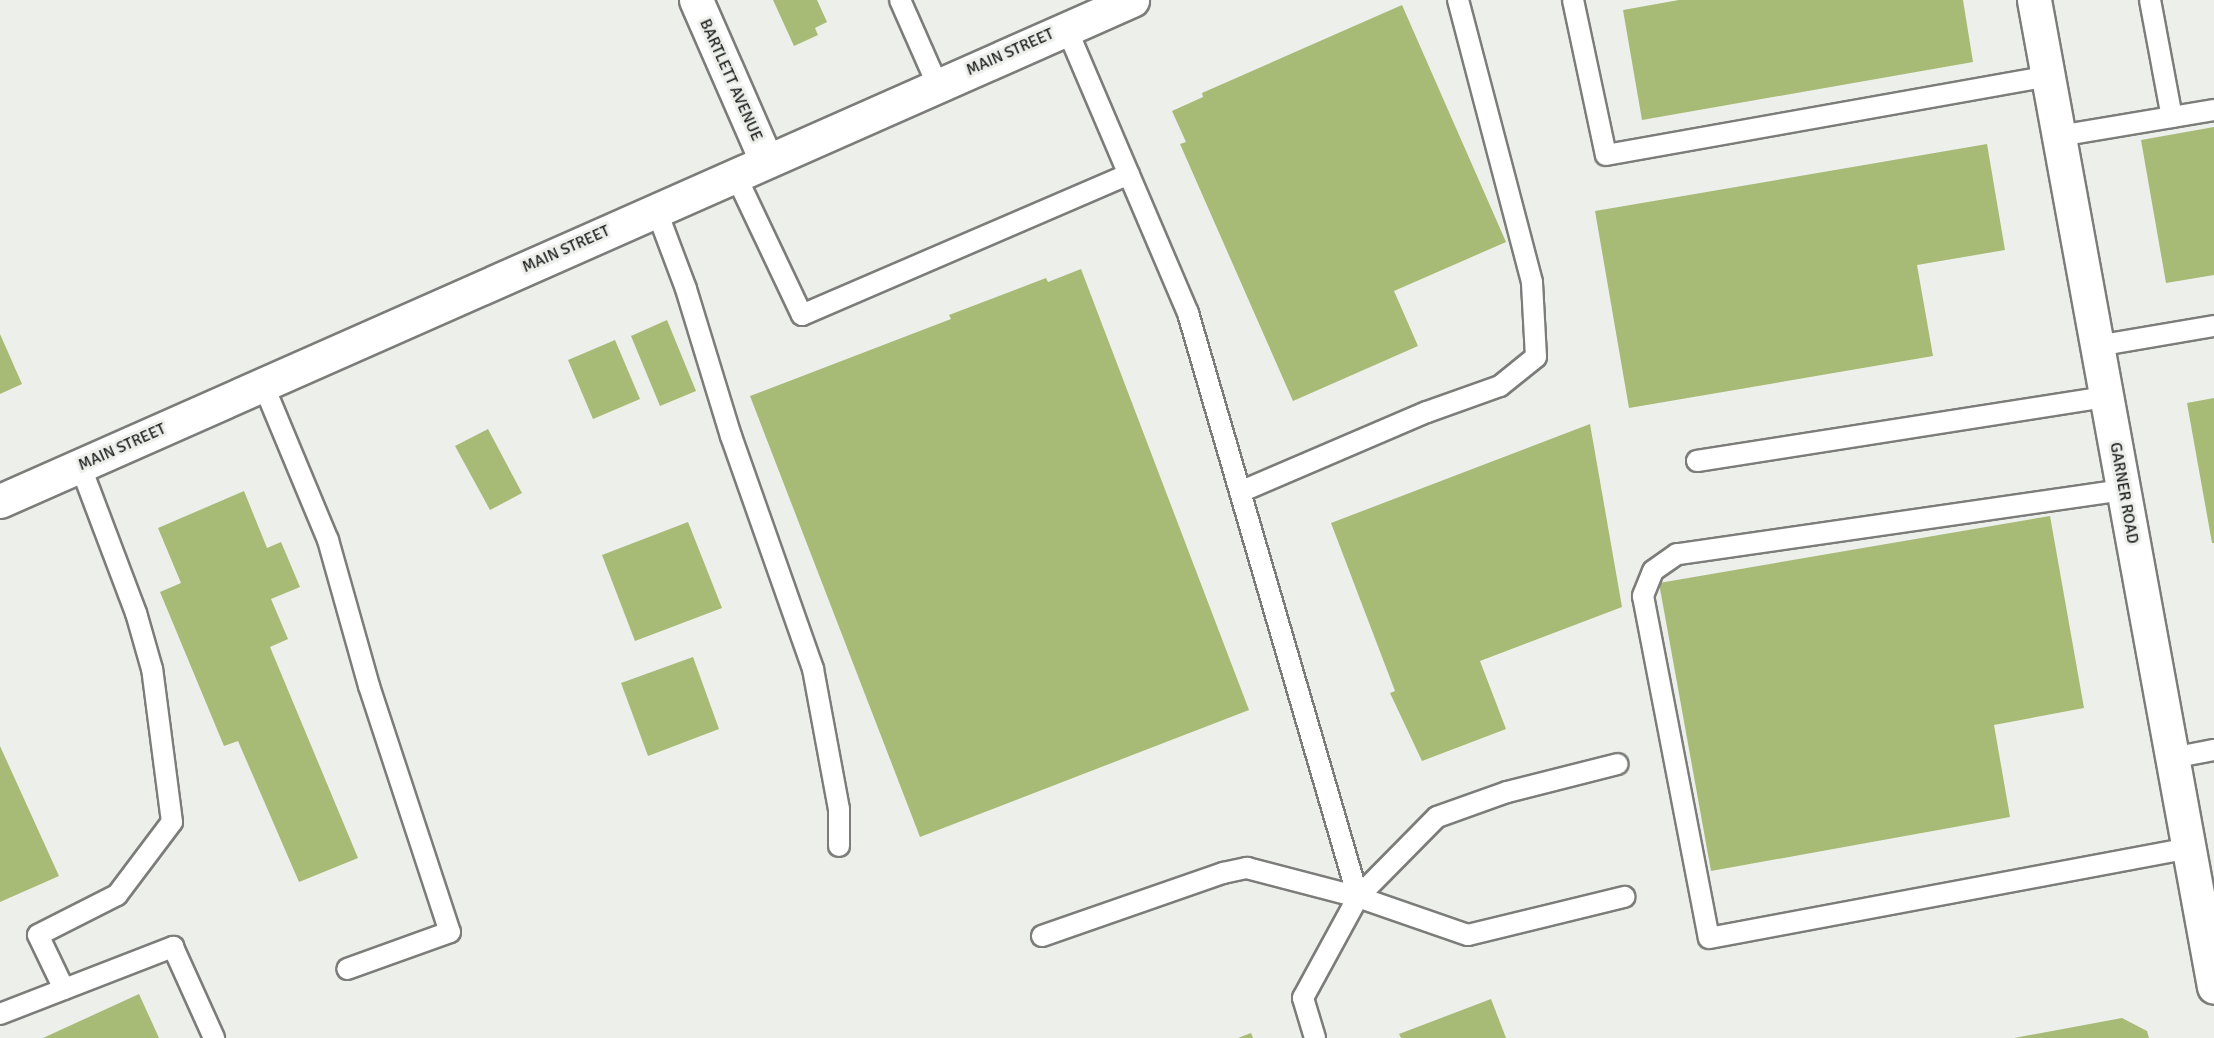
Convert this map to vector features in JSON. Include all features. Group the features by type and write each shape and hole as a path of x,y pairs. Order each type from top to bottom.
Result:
{"main road":[{"name":"BARTLETT AVENUE","path":"696,0 766,160"},
{"name":"MAIN STREET","path":"0,501 937,84 1077,16 1132,0"},
{"name":"GARNER ROAD","path":"2034,0 2214,987"}],"lane":[{"path":"900,0 937,84"},
{"path":"1240,492 1427,412 1500,386 1536,357 1532,282 1458,0"},
{"path":"1573,0 1606,155 2048,76"},
{"path":"2150,0 2172,117"},
{"path":"1077,16 1129,174 1188,313 1359,897"},
{"path":"2059,136 2214,110"},
{"path":"735,174 802,315 1129,174"},
{"path":"656,209 813,669 839,809 839,846"},
{"path":"2097,346 2214,326"},
{"path":"263,384 328,540 369,686 450,932 347,969"},
{"path":"1698,461 2106,397"},
{"path":"64,989 38,935 117,895 172,822 152,669 136,613 80,465"},
{"path":"2123,490 1677,554 1653,571 1643,596 1709,938 2189,848"},
{"path":"2172,758 2214,750"},
{"path":"1315,1038 1303,998 1359,897 1437,817 1508,792 1618,764"},
{"path":"1042,936 1223,873 1247,868 1359,897 1468,935 1624,897"},
{"path":"0,1014 173,947 214,1038"}],"building":[{"path":"773,0 817,0 827,22 815,28 818,35 794,46"},
{"path":"1679,0 1963,0 1973,62 1642,120 1623,10"},
{"path":"1402,5 1506,242 1394,291 1418,346 1293,401 1180,144 1186,142 1172,111 1203,97 1202,93"},
{"path":"2214,127 2214,275 2166,283 2141,140"},
{"path":"1987,144 2005,250 1917,265 1933,356 1629,408 1595,211"},
{"path":"1081,269 1249,710 920,837 750,396 951,319 949,315 1046,278 1048,282"},
{"path":"667,320 696,391 660,406 631,336"},
{"path":"0,334 22,384 0,394"},
{"path":"615,340 640,399 593,419 568,360"},
{"path":"2214,398 2214,543 2212,543 2187,403"},
{"path":"1590,424 1622,607 1480,661 1506,729 1422,761 1390,693 1395,691 1331,523"},
{"path":"488,429 522,493 490,510 455,446"},
{"path":"244,491 267,548 281,542 300,587 271,599 288,639 270,647 358,858 299,882 238,741 224,746 160,592 181,583 158,528"},
{"path":"2050,516 2084,708 1994,725 2010,817 1711,871 1659,583"},
{"path":"688,522 722,608 635,641 602,555"},
{"path":"693,657 719,729 648,756 621,683"},
{"path":"0,746 59,876 0,902"},
{"path":"139,994 159,1038 43,1038"},
{"path":"1491,999 1506,1038 1401,1038 1399,1034"},
{"path":"2122,1018 2147,1031 2149,1038 2014,1038"},
{"path":"1251,1033 1253,1038 1238,1038"}]}
